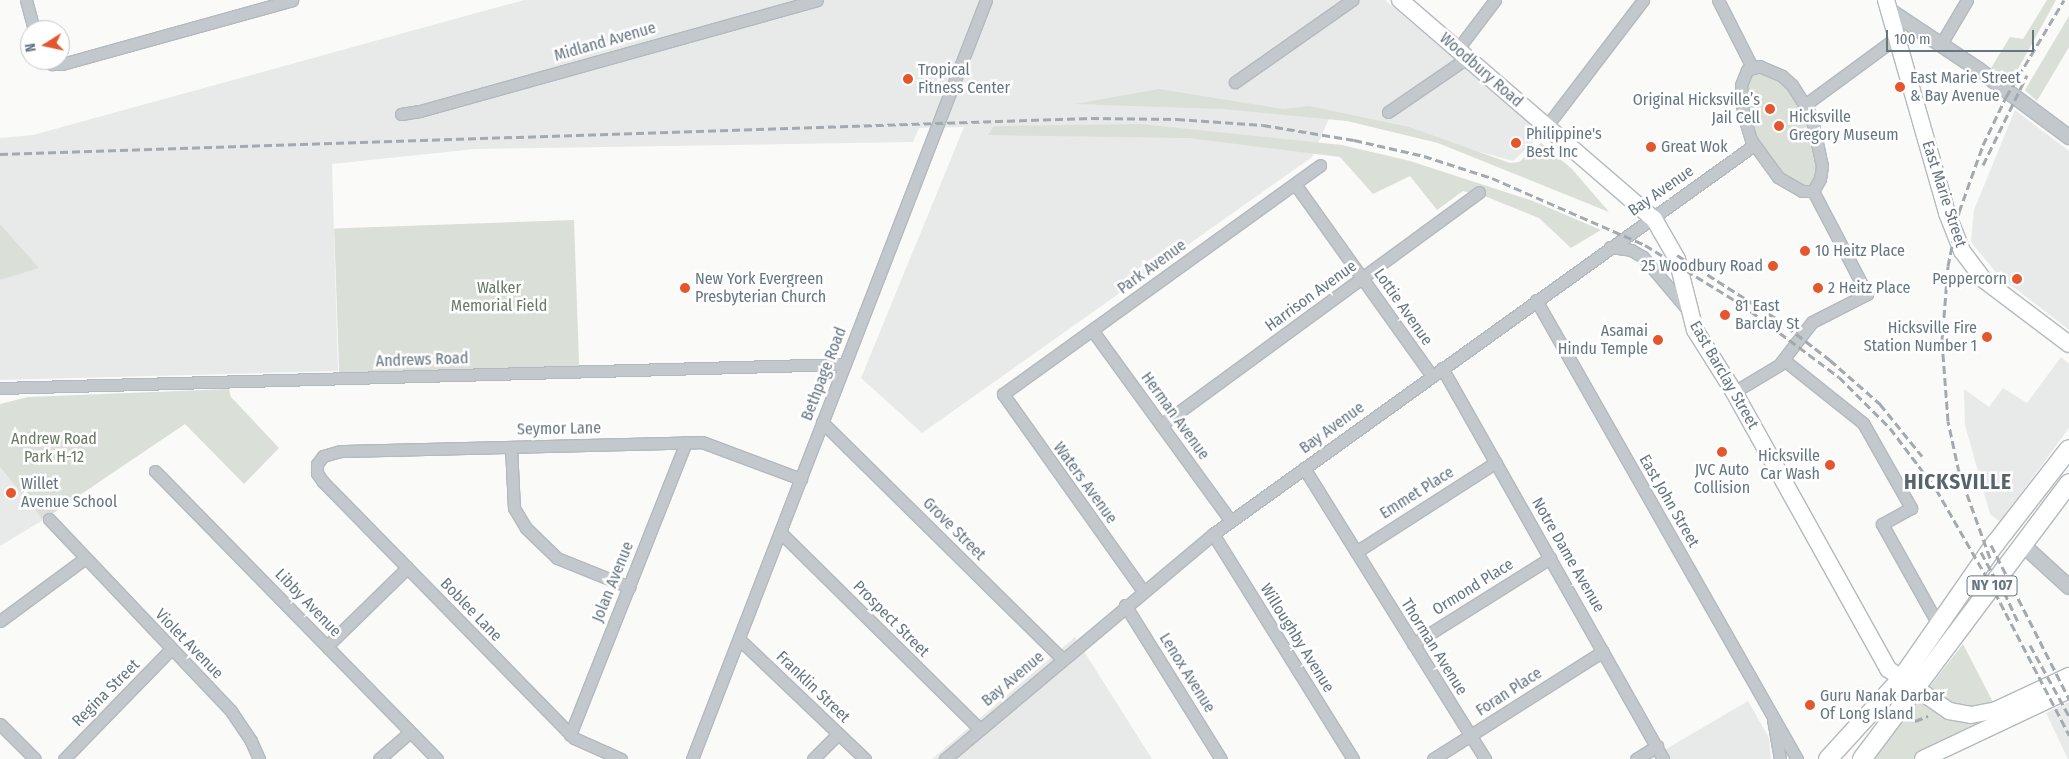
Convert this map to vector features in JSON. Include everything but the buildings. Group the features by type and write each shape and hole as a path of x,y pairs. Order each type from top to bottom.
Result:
{"main road":[{"name":"Woodbury Road","path":"1400,0 1654,219"},
{"name":"East Marie Street","path":"1888,5 1947,213 1962,251 1984,280 2069,344"},
{"name":"East Barclay Street","path":"1654,219 1677,259 1688,310 1696,330 1734,392 1888,669 1907,684 1949,711 1972,715 1996,710 2069,676"},
{"name":"NY 107","path":"1862,759 1939,626 1995,544 2069,449"},
{"name":"NY 107","path":"1828,759 1907,684 2023,545 2069,483"},
{"path":"1931,757 2069,690"}],"street":[{"path":"26,0 31,20"},
{"path":"70,62 292,0"},
{"name":"Midland Avenue","path":"400,114 420,111 817,0"},
{"path":"1235,82 1352,0"},
{"path":"1388,112 1462,54 1495,0"},
{"path":"1546,126 1644,0"},
{"path":"1718,0 1752,66"},
{"path":"1940,44 1967,0"},
{"name":"Bethpage Road","path":"692,759 845,364 982,1"},
{"path":"1888,5 2069,137"},
{"path":"1806,104 1896,38"},
{"path":"1752,66 1759,66 1782,76 1806,104 1817,134 1822,166 1820,179 1813,191 1802,191 1786,183 1771,170 1754,145 1740,99 1744,75 1752,66"},
{"name":"Bay Avenue","path":"945,759 1125,605 1213,534 1610,247 1654,219 1754,145"},
{"name":"Park Avenue","path":"1003,394 1320,165"},
{"name":"Lottie Avenue","path":"1295,184 1432,376"},
{"path":"1734,392 1784,360 1812,322 1867,294 1813,191"},
{"name":"Harrison Avenue","path":"1161,425 1479,192"},
{"path":"1610,247 1631,250 1643,257 1688,310"},
{"name":"East John Street","path":"1536,300 1797,759"},
{"name":"Herman Avenue","path":"1092,330 1231,521"},
{"path":"1784,360 1863,423 1911,508 1882,524 1939,626"},
{"name":"Andrews Road","path":"0,388 845,364"},
{"name":"Notre Dame Avenue","path":"1442,368 1663,759"},
{"name":"Waters Avenue","path":"1003,394 1142,591"},
{"name":"Grove Street","path":"822,422 1062,659"},
{"name":"Jolan Avenue","path":"570,734 686,442"},
{"name":"Seymor Lane","path":"317,464 323,456 340,451 702,442 801,479"},
{"path":"511,447 514,508 526,528 558,558 629,587"},
{"name":"Emmet Place","path":"1356,552 1496,462"},
{"name":"Boblee Lane","path":"317,464 317,473 323,482 570,734 621,759"},
{"name":"Thorman Avenue","path":"1304,468 1485,759"},
{"name":"Libby Avenue","path":"155,471 436,759"},
{"name":"Violet Avenue","path":"49,519 84,559 231,711 251,741 259,759"},
{"name":"Prospect Street","path":"780,532 980,729"},
{"name":"Willoughby Avenue","path":"1213,534 1353,759"},
{"path":"2023,545 2069,587"},
{"name":"Ormond Place","path":"1414,644 1550,558"},
{"path":"0,621 84,559"},
{"path":"327,646 407,568"},
{"name":"Lenox Avenue","path":"1125,605 1221,759"},
{"name":"Franklin Street","path":"739,639 865,759"},
{"name":"Regina Street","path":"64,759 171,649"},
{"name":"Foran Place","path":"1433,759 1603,651"},
{"name":"East John Street","path":"1773,718 1780,759"},
{"path":"0,724 35,759"},
{"path":"379,759 410,732"},
{"path":"813,759 838,734"},
{"path":"1636,759 1656,746"}],"shaded area":[{"path":"524,0 1385,0 1542,134 1513,161 1332,112 1312,157 922,433 861,378 964,127 919,128 913,142 475,149 332,164 338,371 0,380 0,280 38,268 0,224 0,138 33,135"},
{"path":"2015,110 2069,151 2069,330 1998,275 1971,242 1974,210"},
{"path":"2061,357 2069,364 2069,428 2000,522 1990,514 1965,425 1964,389 1989,407 2003,388 2027,403"},
{"name":"Willet Avenue School","path":"0,467 43,520 0,546"},
{"path":"1075,637 1152,759 932,759"},
{"path":"1748,701 1769,738 1771,759 1649,759"},
{"path":"2069,702 2069,759 2068,759 2046,713"}],"green space":[{"path":"2047,0 2056,0 2012,80 1991,68 2010,37 2023,39"},
{"path":"2069,16 2069,47 2037,101 2025,90"},
{"path":"1752,68 1780,78 1804,105 1820,166 1812,190 1790,183 1759,152 1742,99"},
{"path":"1159,89 1283,109 1309,106 1409,127 1510,163 1519,162 1541,143 1572,169 1609,212 1438,143 1347,121 1223,109 1075,104"},
{"path":"1140,124 1342,145 1410,161 1533,201 1601,230 1571,248 1539,218 1482,195 1463,191 1437,210 1410,176 1373,194 1340,157 1189,138 988,135 994,126"},
{"name":"Walker Memorial Field","path":"574,220 579,373 339,381 334,228"},
{"path":"0,224 39,268 0,280"},
{"name":"Andrew Road Park H-12","path":"229,389 231,397 279,448 244,484 185,424 43,520 0,467 0,404 28,397"},
{"path":"1963,644 1994,704 1994,722 1915,759 1873,759"}],"railway":[{"path":"1990,558 1959,472 1948,421 1942,341 1948,266 1959,212 1983,145 2006,97 2064,0"},
{"path":"1983,165 2027,75"},
{"path":"0,154 1091,118 1177,119 1263,125 1354,140 1424,156 1492,178 1645,245 1741,304 1839,377 1890,428 1936,489 1989,581 2069,735"},
{"path":"1677,255 1777,319 1830,360 1880,404 1922,456"},
{"path":"1991,545 2069,699"},
{"path":"1981,552 2000,587"},
{"path":"1999,581 2019,624"},
{"path":"2030,645 2069,716"},
{"path":"1915,721 1928,716"}],"place":[{"name":"Tropical Fitness Center","path":"908,79"},
{"name":"East Marie Street & Bay Avenue","path":"1900,87"},
{"name":"Original Hicksville’s Jail Cell","path":"1770,109"},
{"name":"Hicksville Gregory Museum","path":"1779,126"},
{"name":"Philippine's Best Inc","path":"1516,143"},
{"name":"Great Wok","path":"1651,147"},
{"name":"10 Heitz Place","path":"1805,251"},
{"name":"25 Woodbury Road","path":"1773,266"},
{"name":"Peppercorn","path":"2017,279"},
{"name":"New York Evergreen Presbyterian Church","path":"685,288"},
{"name":"2 Heitz Place","path":"1818,288"},
{"name":"81 East Barclay St","path":"1725,315"},
{"name":"Hicksville Fire Station Number 1","path":"1987,337"},
{"name":"Asamai Hindu Temple","path":"1658,340"},
{"name":"JVC Auto Collision","path":"1722,452"},
{"name":"Hicksville Car Wash","path":"1830,465"},
{"name":"Willet Avenue School","path":"11,493"},
{"name":"Guru Nanak Darbar Of Long Island","path":"1810,705"}],"district":[{"name":"HICKSVILLE","path":"1958,482"}]}
